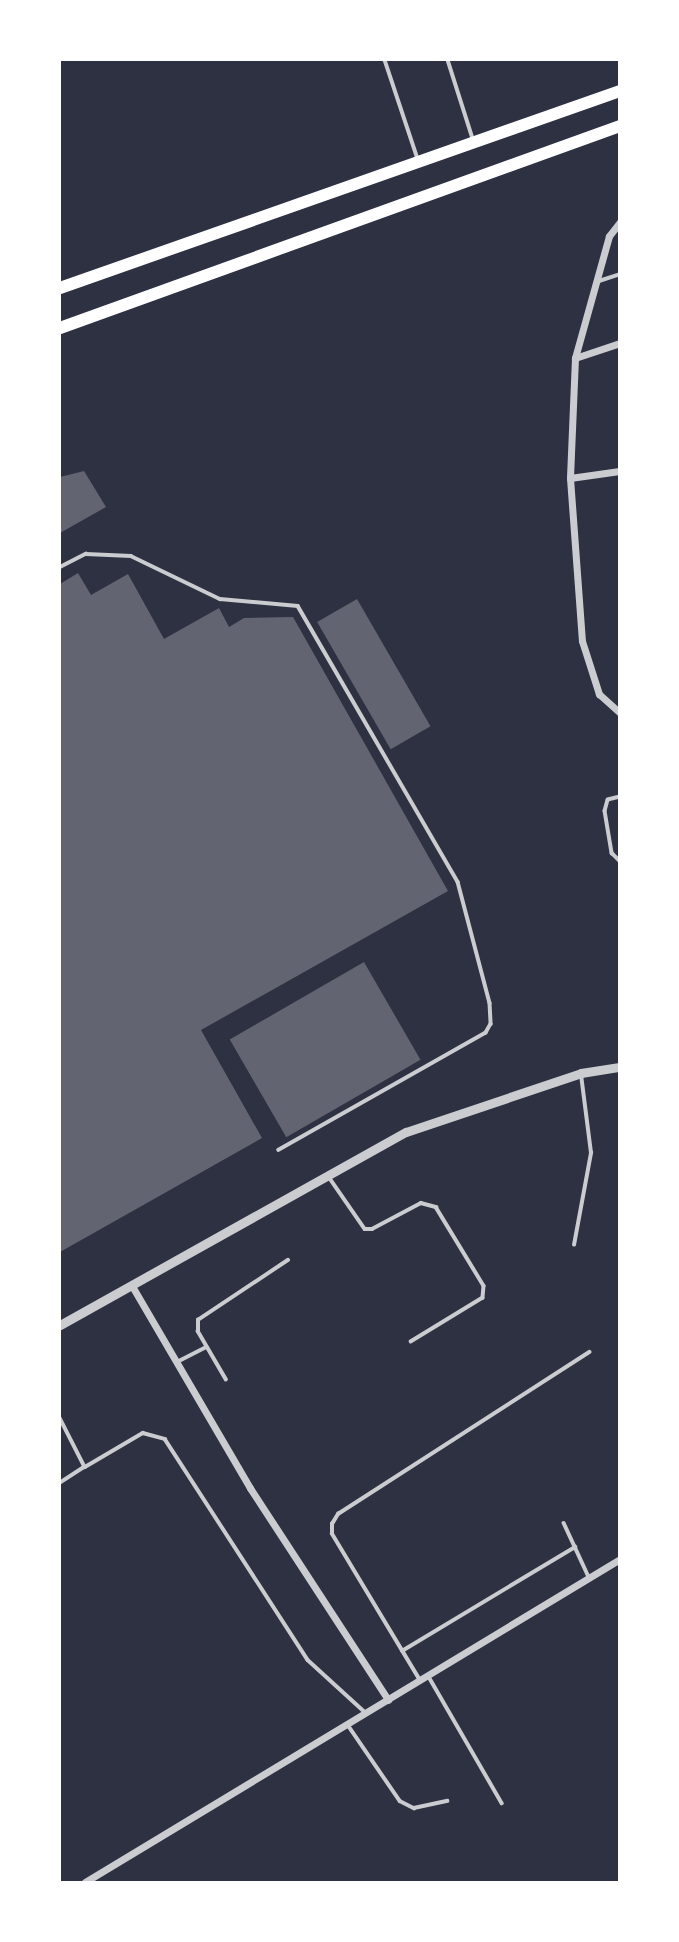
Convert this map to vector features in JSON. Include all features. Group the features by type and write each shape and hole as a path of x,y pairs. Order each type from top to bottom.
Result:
{"highway":[{"path":"60,288 620,90"},
{"path":"60,328 620,126"}],"street":[{"path":"620,222 609,236 575,358 570,478 584,654 599,694 620,713"},
{"path":"575,358 620,343"},
{"path":"570,478 620,471"},
{"path":"60,1325 433,1120 581,1073 620,1067"},
{"path":"132,1286 250,1489 388,1700"},
{"path":"85,1882 620,1559"}],"lane":[{"path":"386,60 419,161"},
{"path":"448,60 474,141"},
{"path":"594,283 620,274"},
{"path":"60,567 86,554 131,556 220,599 298,606 458,882 489,1003 491,1024 486,1033 279,1150"},
{"path":"620,797 608,800 605,811 612,853 620,861"},
{"path":"574,1245 591,1153 581,1073"},
{"path":"329,1177 365,1229 372,1229 421,1203 436,1207 484,1286 483,1298 411,1342"},
{"path":"226,1380 198,1332 202,1314 288,1260"},
{"path":"177,1362 206,1347"},
{"path":"420,1680 332,1534 338,1514 589,1352"},
{"path":"60,1418 85,1467"},
{"path":"60,1483 143,1433 165,1439 308,1660 366,1713"},
{"path":"564,1523 589,1577"},
{"path":"402,1651 575,1547"},
{"path":"428,1675 502,1802"},
{"path":"347,1724 400,1801 414,1808 447,1801"}],"building":[{"path":"84,471 106,507 60,533 60,477"},
{"path":"78,573 91,595 128,574 164,639 219,608 229,627 244,618 293,617 448,891 201,1030 262,1138 60,1252 60,584"},
{"path":"357,599 431,726 391,749 317,622"},
{"path":"364,962 420,1060 286,1137 230,1040"}]}
